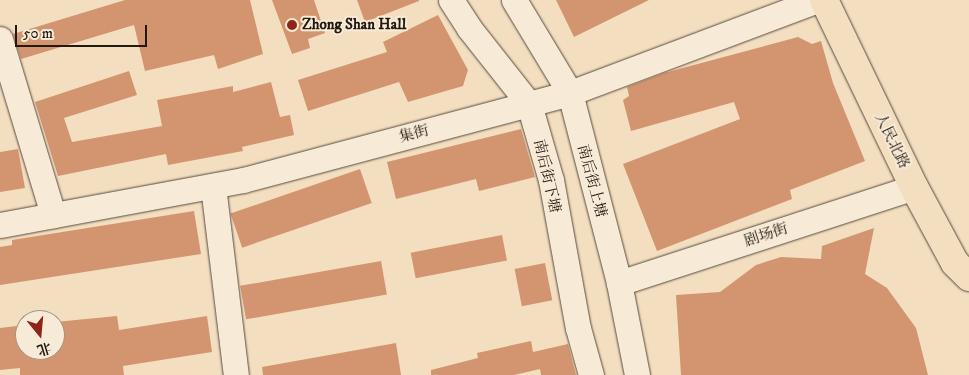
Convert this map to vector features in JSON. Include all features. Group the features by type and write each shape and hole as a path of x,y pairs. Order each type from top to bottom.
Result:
{"main road":[{"name":"人民北路","path":"824,0 914,187 964,265"}],"street":[{"name":"南后街下塘","path":"452,0 468,28 529,104 551,180 578,328 592,375"},
{"name":"南后街上塘","path":"514,0 570,93 619,283 638,375"},
{"name":"集街","path":"0,225 213,186 570,93 817,0"},
{"path":"0,40 53,215"},
{"path":"213,186 236,375"},
{"name":"剧场街","path":"619,283 914,187"}],"building":[{"path":"125,0 250,0 263,54 218,69 214,55 145,71 134,25 21,59 13,34"},
{"name":"Zhong Shan Hall","path":"272,0 314,0 325,33 308,39 310,48 292,54"},
{"path":"357,0 419,0 419,1 365,22"},
{"path":"556,0 649,0 574,37"},
{"path":"438,15 468,70 463,86 408,102 399,82 308,111 298,80 387,52 383,42"},
{"path":"798,37 812,44 821,41 833,83 865,161 790,190 792,199 657,251 623,164 740,119 734,102 631,131 623,100 629,96 627,87 664,73"},
{"path":"129,71 137,95 64,118 72,142 162,126 157,100 233,86 233,92 271,82 280,117 290,115 294,135 242,147 243,151 168,165 166,154 58,176 35,102"},
{"path":"521,129 535,177 479,191 476,179 396,199 387,162"},
{"path":"18,149 25,188 0,192 0,152"},
{"path":"360,169 372,203 242,248 230,214"},
{"path":"194,211 201,254 0,285 0,247 12,245 12,240"},
{"path":"874,228 865,274 887,288 916,328 928,375 681,375 676,295 720,292 756,265 781,257 821,259 822,246"},
{"path":"502,235 507,261 416,278 411,253"},
{"path":"381,261 387,294 246,319 240,286"},
{"path":"545,263 552,300 522,306 515,269"},
{"path":"117,316 119,330 207,316 212,352 123,366 124,375 20,375 20,368 0,370 0,328 15,326 15,360 65,360 65,321"},
{"path":"531,341 533,352 568,344 576,375 541,375 540,369 514,375 431,375 431,370 478,358 477,353"},
{"path":"396,343 401,375 263,375 262,367"}],"place":[{"name":"Zhong Shan Hall","path":"292,25"}]}
